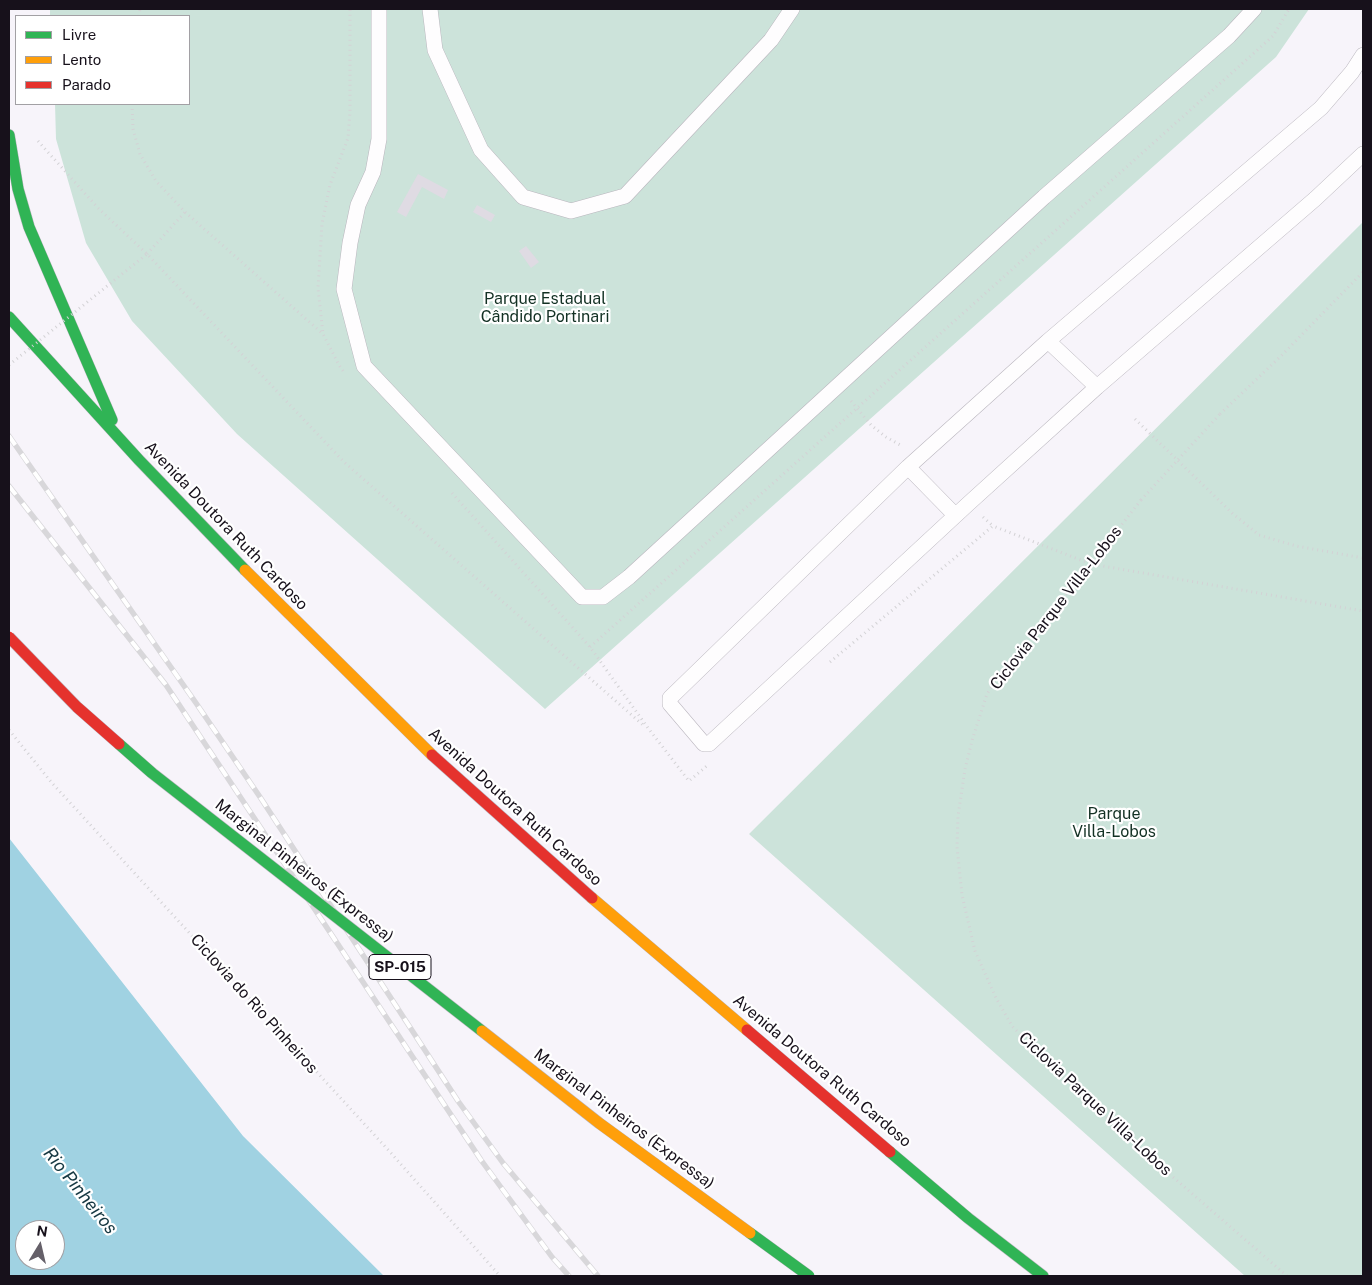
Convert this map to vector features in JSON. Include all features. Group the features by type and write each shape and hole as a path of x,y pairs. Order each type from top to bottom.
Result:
{"highway":[{"path":"9,135 18,189 29,227 109,410 116,434"},
{"name":"Avenida Doutora Ruth Cardoso","path":"9,317 139,460 253,578 420,744 619,922 968,1218 1043,1276"},
{"name":"Marginal Pinheiros (Expressa)","path":"9,637 78,707 152,773 599,1123 809,1276"}],"lane":[{"path":"379,9 379,139 373,172 358,205 350,243 344,289 364,366 582,596 603,597 629,577 1044,197 1229,36 1254,9"},
{"path":"430,9 435,50 482,150 523,197 571,211 625,196 771,40 792,9"},
{"path":"1363,55 1352,72 1321,108 1048,341 908,466 670,698 670,704 704,744 709,744 955,515 1097,387 1315,199 1363,154"},
{"path":"1048,341 1097,387"},
{"path":"908,466 955,515"}],"path":[{"path":"345,373 323,334 318,288 322,224 330,184 348,138 350,112 350,9"},
{"path":"590,647 1273,36 1288,9"},
{"path":"132,105 133,129 140,154 156,181 185,212 323,334"},
{"path":"32,134 98,208 147,254 344,462 648,728"},
{"path":"9,365 147,254 185,212"},
{"name":"Ciclovia Parque Villa-Lobos","path":"1287,1276 1135,1144 1012,1026 996,998 975,951 962,894 957,847 958,816 965,769 973,737 987,694 1001,673 1141,500 1220,414 1281,356 1363,272"},
{"path":"838,384 871,425 886,437"},
{"path":"1135,420 1232,513 1259,535 1296,546 1363,558"},
{"path":"451,491 590,647 689,781 712,762"},
{"path":"826,666 993,526 1091,564 1363,611"},
{"name":"Ciclovia do Rio Pinheiros","path":"9,730 52,783 378,1138 500,1276"}],"green space":[{"name":"Parque Estadual Cândido Portinari","path":"50,9 1309,9 1276,57 545,709 237,434 132,321 86,243 56,139 55,105 190,105 190,15 50,15"},
{"name":"Parque Villa-Lobos","path":"1363,222 1363,1276 1245,1276 749,834"}],"water":[{"name":"Rio Pinheiros","path":"9,838 243,1136 384,1276 9,1276"}],"building":[{"path":"418,174 448,190 444,199 422,187 406,217 397,212"},
{"path":"477,205 495,215 491,222 473,212"},
{"path":"526,246 539,262 531,268 519,251"}],"railway":[{"path":"9,436 260,797 458,1101 503,1163 598,1276"},
{"path":"9,486 166,685 481,1160 552,1257 569,1276"}],"traffic: fast":[{"path":"9,135 18,189 29,227 112,420"},
{"path":"9,317 139,460 245,570"},
{"path":"119,744 152,773 482,1031"},
{"path":"890,1152 968,1218 1043,1276"},
{"path":"750,1233 809,1276"}],"traffic: slow":[{"path":"245,570 432,755"},
{"path":"592,898 747,1030"},
{"path":"482,1031 599,1123 750,1233"}],"traffic: jam":[{"path":"9,637 77,707 119,744"},
{"path":"432,755 592,898"},
{"path":"747,1030 890,1152"}]}
